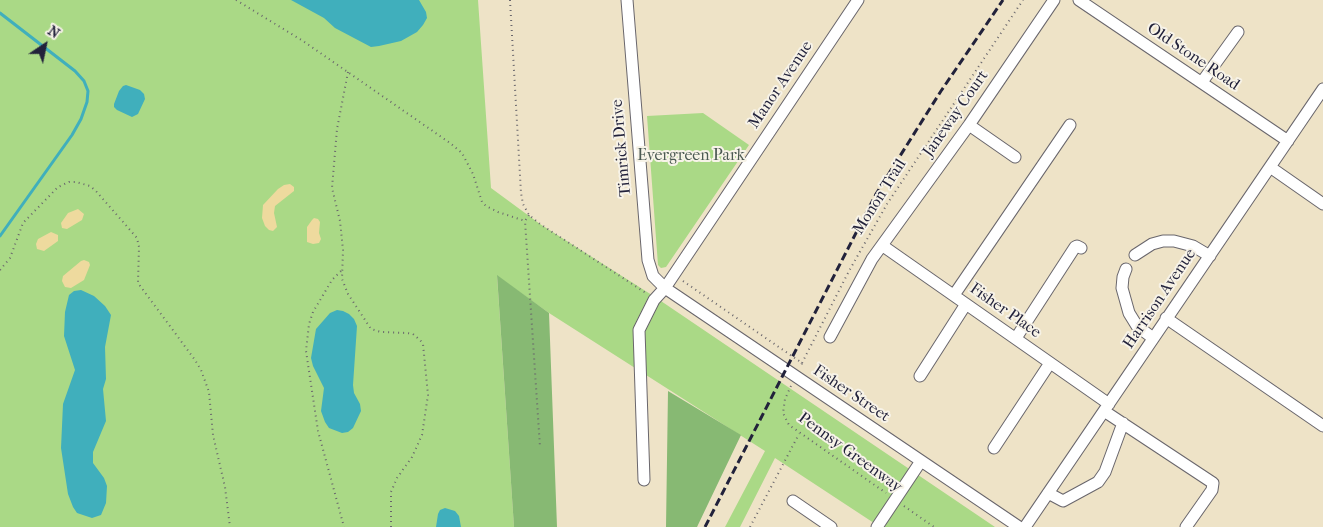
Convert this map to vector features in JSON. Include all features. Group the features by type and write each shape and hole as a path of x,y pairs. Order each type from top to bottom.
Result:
{"street":[{"name":"Timrick Drive","path":"627,0 648,260 653,276 665,288"},
{"name":"Manor Avenue","path":"644,480 639,330 654,300 665,288 858,0"},
{"name":"Janeway Court","path":"830,337 872,258 883,246 1054,0"},
{"name":"Old Stone Road","path":"1080,0 1288,140"},
{"path":"1202,82 1238,32"},
{"name":"Harrison Avenue","path":"1025,527 1323,89"},
{"path":"969,124 1015,157"},
{"path":"954,295 1070,125"},
{"path":"1270,167 1323,204"},
{"path":"1135,255 1152,244 1174,241 1193,246 1210,256"},
{"name":"Fisher Place","path":"883,246 1050,363 1106,407 1123,423 1213,483 1212,490 1186,527"},
{"path":"1016,338 1075,247 1081,248"},
{"path":"1126,269 1122,288 1128,313 1138,326 1153,338"},
{"name":"Fisher Street","path":"665,288 1018,527"},
{"path":"920,376 966,304"},
{"path":"1166,318 1323,426"},
{"path":"994,448 1050,363"},
{"path":"1048,493 1063,501 1098,482 1106,472 1123,423"},
{"path":"877,527 921,461"},
{"path":"793,501 831,527"}],"path":[{"path":"236,0 303,41 450,143 462,154 473,174 482,202 498,212 525,221"},
{"path":"510,0 523,204 529,215 540,224 648,294"},
{"name":"Monon Trail","path":"802,363 849,271 887,204 1023,0"},
{"path":"348,72 337,128 332,188 340,221 344,287 371,329 381,332 413,334 418,337 423,344 428,395 425,418 417,446 390,492 391,527"},
{"path":"0,270 10,258 22,223 58,187 76,182 90,186 96,191 137,238 139,247 138,283 196,360 201,370 209,392 213,435 223,478 230,527"},
{"path":"529,215 525,221 540,447"},
{"path":"342,270 332,280 312,312 306,351 318,431 344,527"},
{"path":"680,284 683,280 802,363 799,370"},
{"name":"Pennsy Greenway","path":"793,381 785,399 784,413 790,426 934,527"},
{"path":"750,527 800,433"}],"green space":[{"path":"0,0 478,0 491,188 540,224 655,297 995,527 880,527 775,458 740,527 725,527 765,451 549,313 497,276 514,527 0,527"},
{"name":"Evergreen Park","path":"703,113 749,145 666,267 661,268 658,265 647,116"},
{"path":"497,275 549,313 557,527 514,527"},
{"path":"668,391 741,435 697,527 666,527"}],"sand":[{"path":"290,184 294,187 294,191 275,206 274,213 277,227 273,231 269,230 262,218 263,205 278,189"},
{"path":"78,209 84,214 82,220 67,229 62,228 61,223 68,213"},
{"path":"314,218 320,222 319,233 321,239 319,243 313,244 307,242 307,227"},
{"path":"51,232 58,235 58,241 44,251 37,249 38,239"},
{"path":"84,260 89,262 90,265 84,280 71,288 65,287 62,281 63,276"}],"water":[{"path":"291,0 419,0 426,12 427,18 417,32 401,41 371,47 335,28 324,18"},
{"path":"126,85 140,90 144,94 145,99 138,114 132,117 114,107 119,91"},
{"path":"81,290 94,296 105,306 111,315 105,347 106,379 103,389 106,421 93,452 93,463 104,478 107,486 106,503 101,515 92,518 77,513 73,507 68,494 61,448 63,404 75,370 64,336 65,312 69,295 74,291"},
{"path":"337,310 349,314 357,326 353,385 361,411 353,428 348,432 342,433 329,428 325,422 321,411 324,388 311,358 316,329 330,313"},
{"path":"445,508 455,511 459,516 461,527 436,527 438,514 440,510"}],"waterway":[{"path":"0,13 75,71 84,81 88,91 87,102 81,119 72,135 0,236"}],"railway":[{"path":"705,527 876,194 941,91 1003,0"}]}
